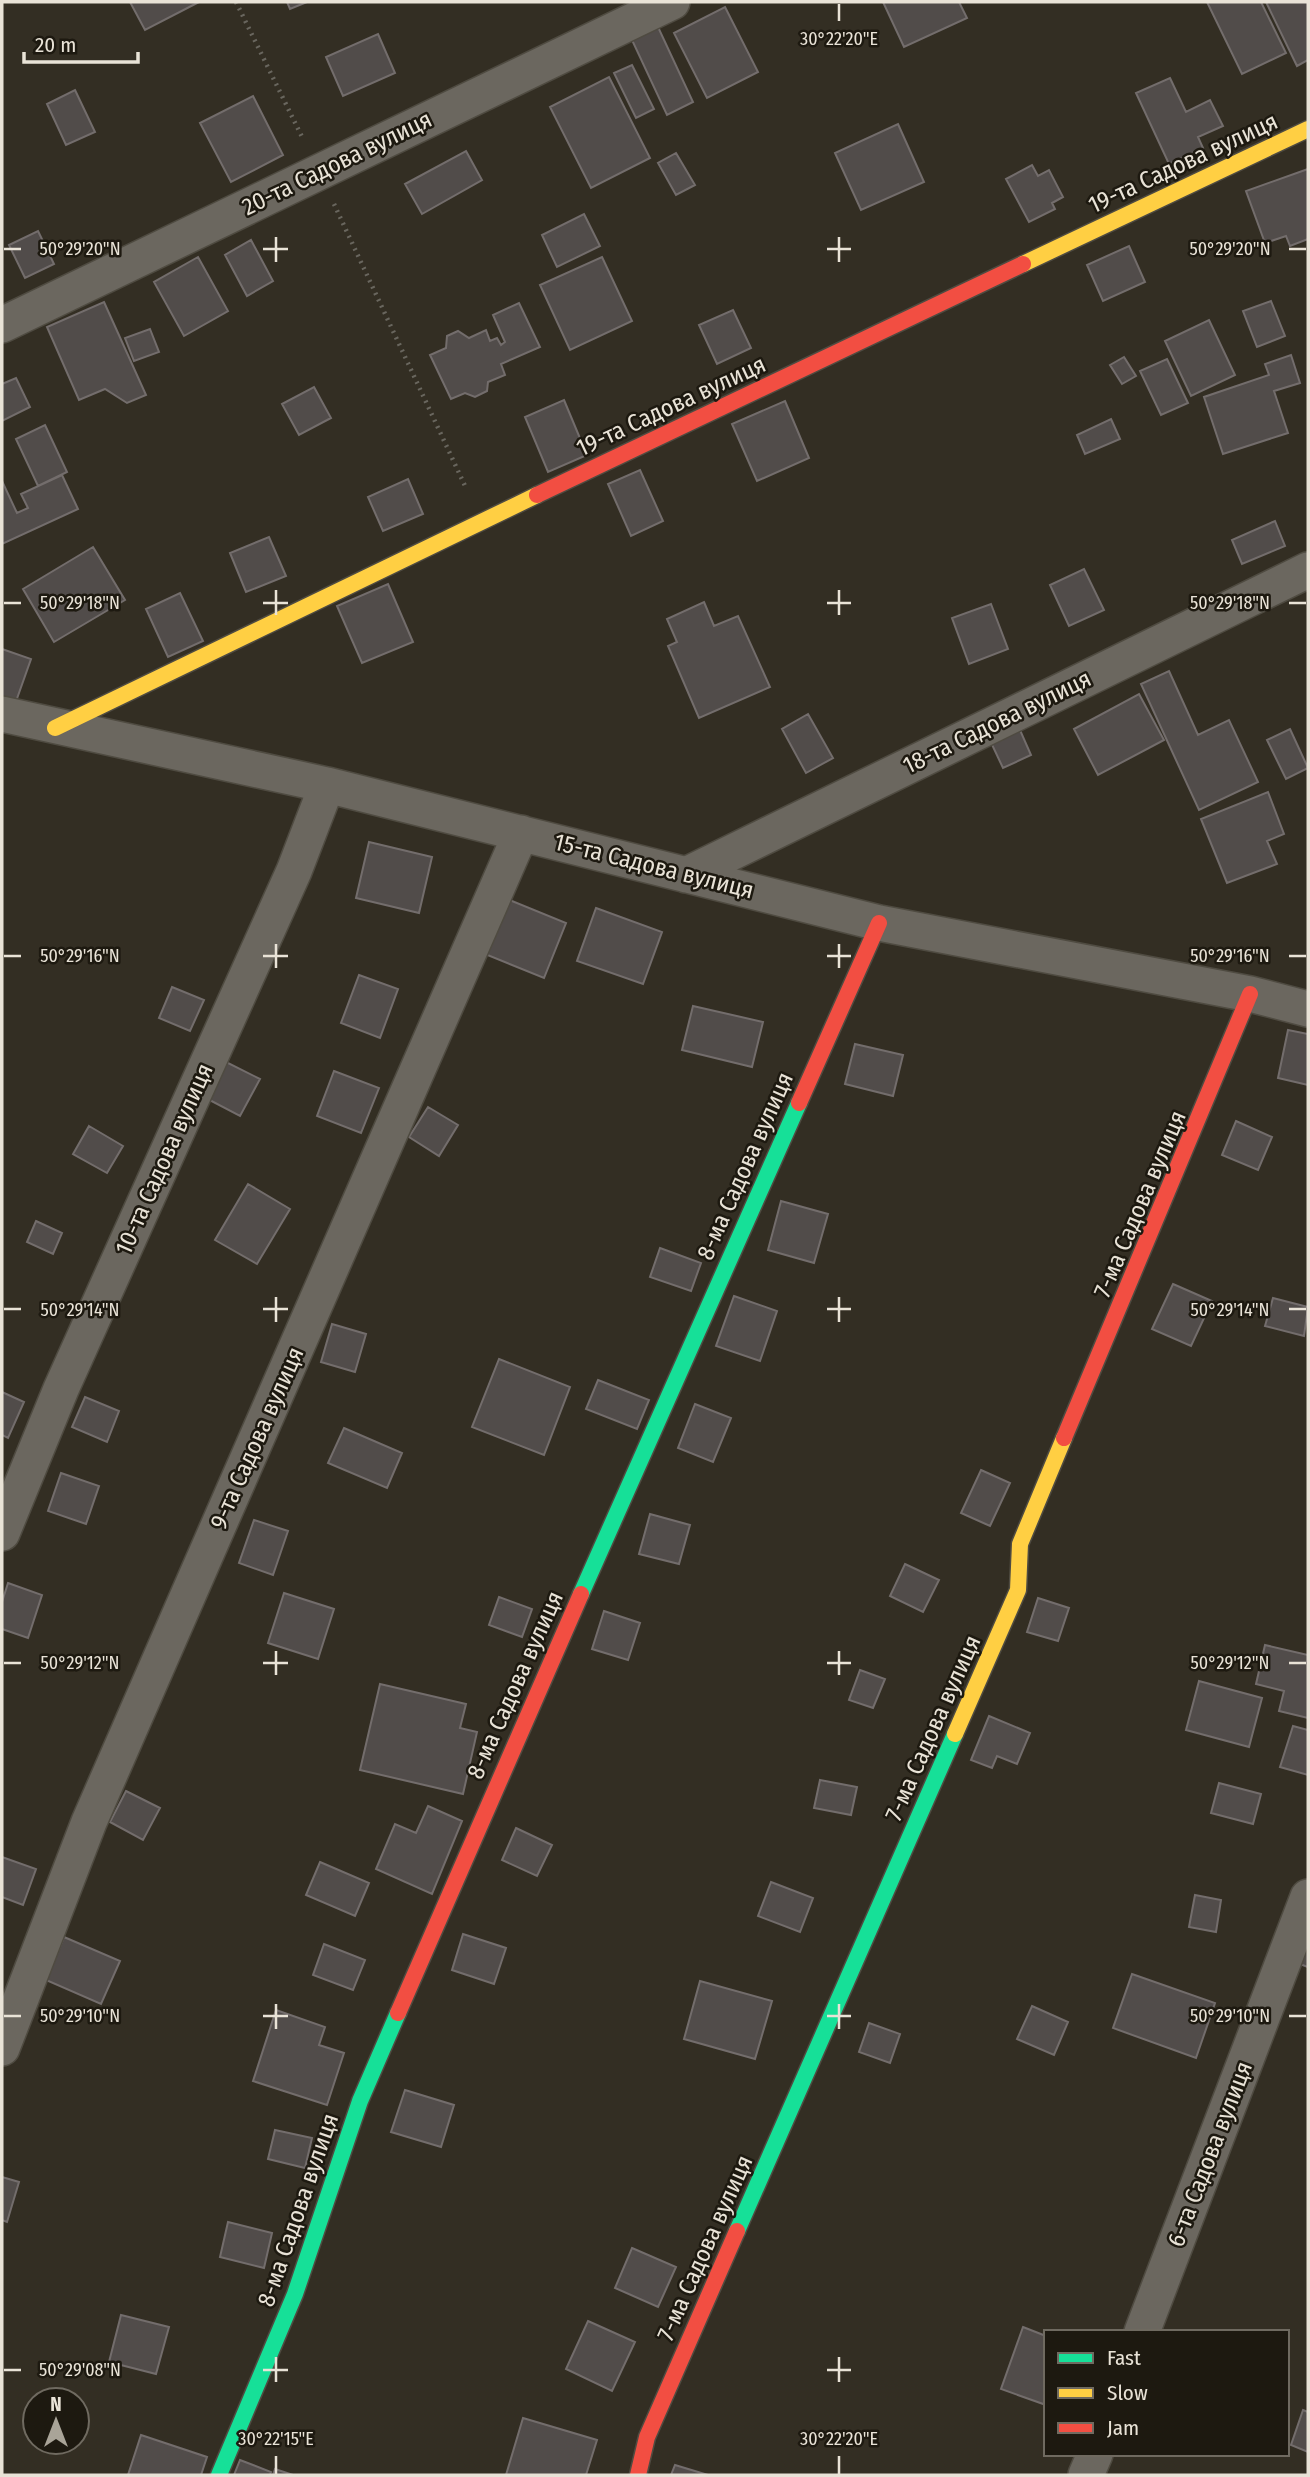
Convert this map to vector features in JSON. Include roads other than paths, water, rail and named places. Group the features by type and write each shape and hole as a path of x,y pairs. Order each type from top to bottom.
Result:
{"street":[{"name":"20-та Садова вулиця","path":"2,325 672,2"},
{"name":"19-та Садова вулиця","path":"55,728 482,521 1308,129"},
{"name":"18-та Садова вулиця","path":"686,874 1308,570"},
{"name":"15-та Садова вулиця","path":"2,714 55,728 327,785 879,923 1250,994 1308,1009"},
{"name":"10-та Садова вулиця","path":"2,1533 71,1367 294,871 327,785"},
{"name":"9-та Садова вулиця","path":"2,2048 89,1822 521,832"},
{"name":"8-ма Садова вулиця","path":"219,2475 295,2294 360,2101 496,1784 879,923"},
{"name":"7-ма Садова вулиця","path":"638,2475 647,2437 1018,1590 1020,1544 1170,1193 1250,994"},
{"name":"6-та Садова вулиця","path":"1143,2330 1308,1898"},
{"path":"1086,2475 1093,2456"}]}
